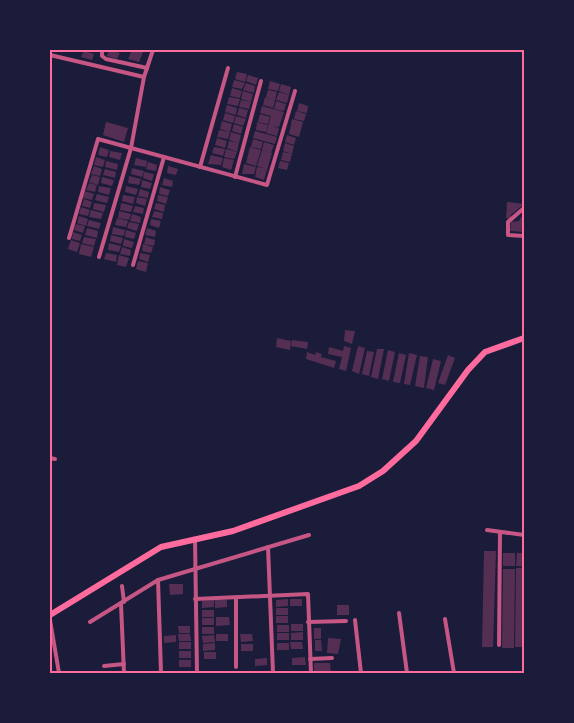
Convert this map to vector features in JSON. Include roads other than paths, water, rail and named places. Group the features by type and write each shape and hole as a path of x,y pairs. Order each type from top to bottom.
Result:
{"highway":[{"path":"50,615 161,547 233,531 359,486 383,471 416,441 468,370 485,352 524,338"}],"street":[{"path":"102,50 102,56 106,59 147,68"},
{"path":"99,257 132,148 144,76 153,50"},
{"path":"50,55 144,76"},
{"path":"200,167 228,68"},
{"path":"235,177 261,81"},
{"path":"69,238 97,141 102,139 267,185 295,91"},
{"path":"133,265 164,157"},
{"path":"524,208 508,222 508,235 524,236"},
{"path":"50,458 56,459"},
{"path":"487,530 524,535"},
{"path":"499,644 500,532"},
{"path":"90,622 158,580 309,535"},
{"path":"195,539 197,673"},
{"path":"268,547 273,673"},
{"path":"158,580 161,673"},
{"path":"122,586 124,673"},
{"path":"195,599 308,594 310,673"},
{"path":"236,598 236,667"},
{"path":"399,614 407,673"},
{"path":"445,619 454,673"},
{"path":"50,620 59,673"},
{"path":"355,620 360,673"},
{"path":"308,622 346,621"},
{"path":"310,659 332,658"},
{"path":"104,666 124,664"}]}
